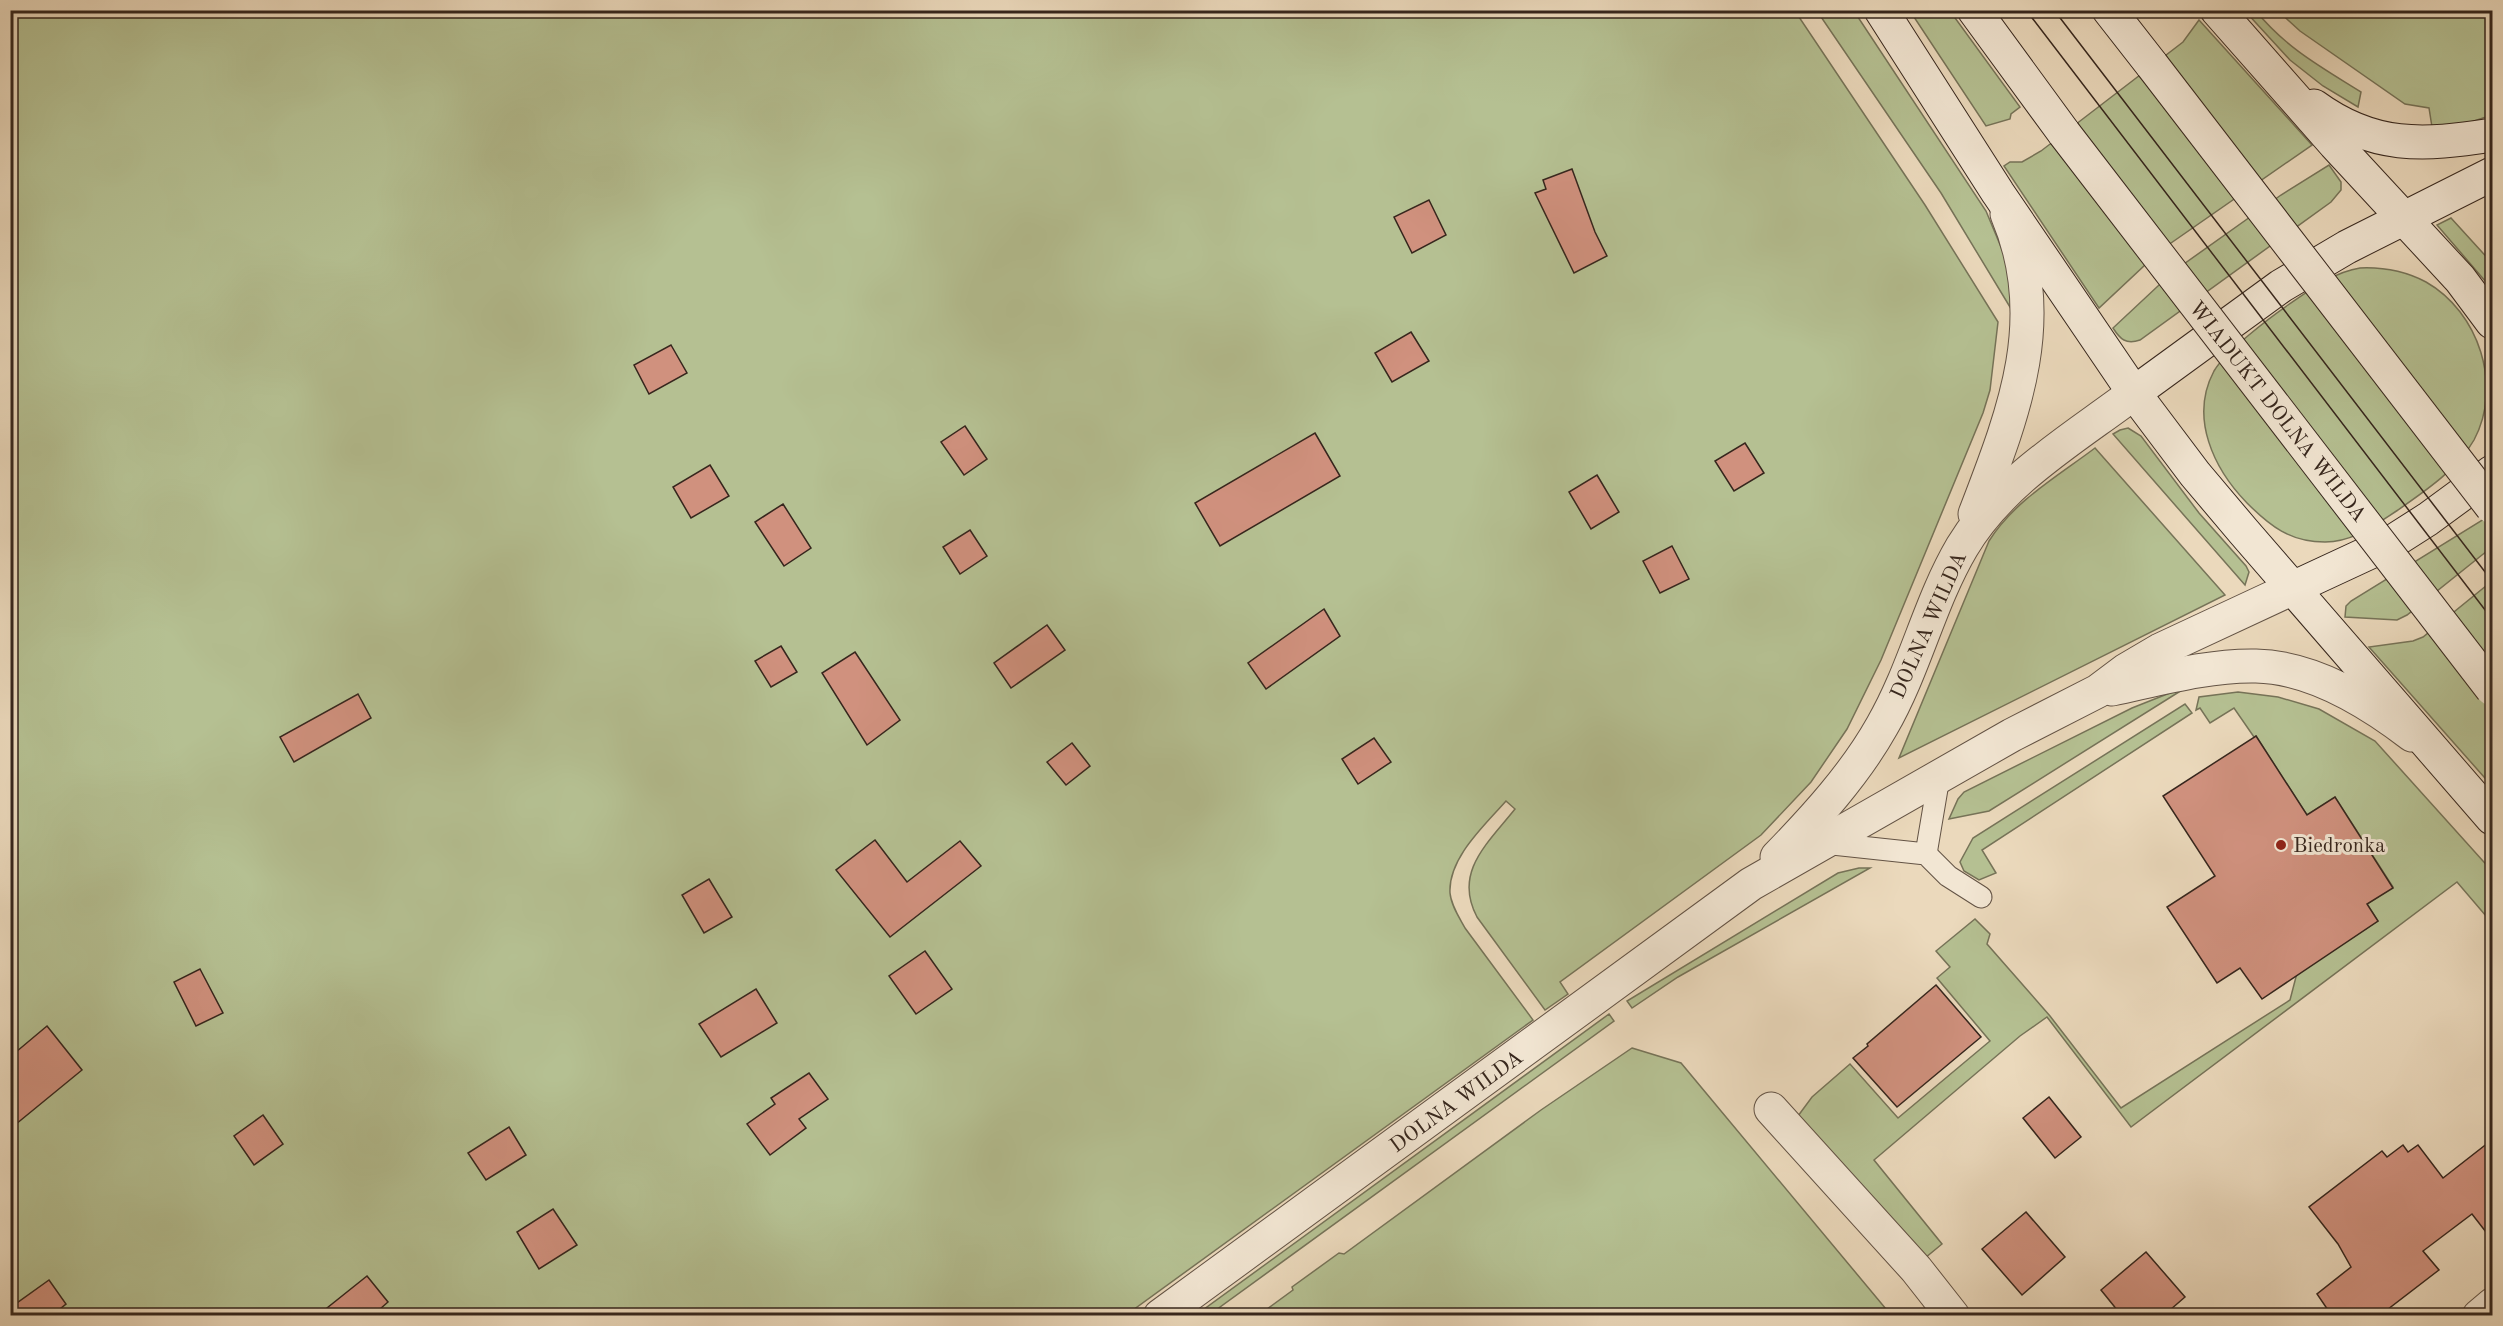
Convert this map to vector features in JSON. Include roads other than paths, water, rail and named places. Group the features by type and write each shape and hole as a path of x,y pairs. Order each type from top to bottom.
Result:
{"main road":[{"path":"1881,10 1998,193 2134,393 2195,474 2493,818"},
{"name":"WIADUKT DOLNA WILDA","path":"1974,10 2064,133 2493,689"},
{"path":"2109,10 2493,507"},
{"path":"2217,10 2460,279 2493,322"},
{"path":"2273,74 2330,118 2370,136 2418,143 2493,135"},
{"path":"2404,219 2493,174"},
{"path":"1962,547 2011,419 2025,359 2028,326 2023,272 2018,243 1998,193"},
{"name":"DOLNA WILDA","path":"1751,884 1838,790 1882,726 1962,547 2006,491 2134,393 2281,286 2404,219"},
{"name":"DOLNA WILDA","path":"1160,1316 1751,884 2012,735 2098,691 2126,670 2160,650 2392,542 2493,472"},
{"path":"2098,691 2214,668 2259,666 2284,669 2316,679 2387,715 2436,754"},
{"path":"1771,1109 1916,1269 1953,1316"},
{"path":"2479,1316 2493,1305"}],"lane":[{"path":"1926,854 1939,777"},
{"path":"1822,843 1926,854 1948,876 1981,897"}],"tram line":[{"path":"2026,10 2492,619"},
{"path":"2054,10 2492,581"}],"place":[{"name":"Biedronka","path":"2281,845"}]}
